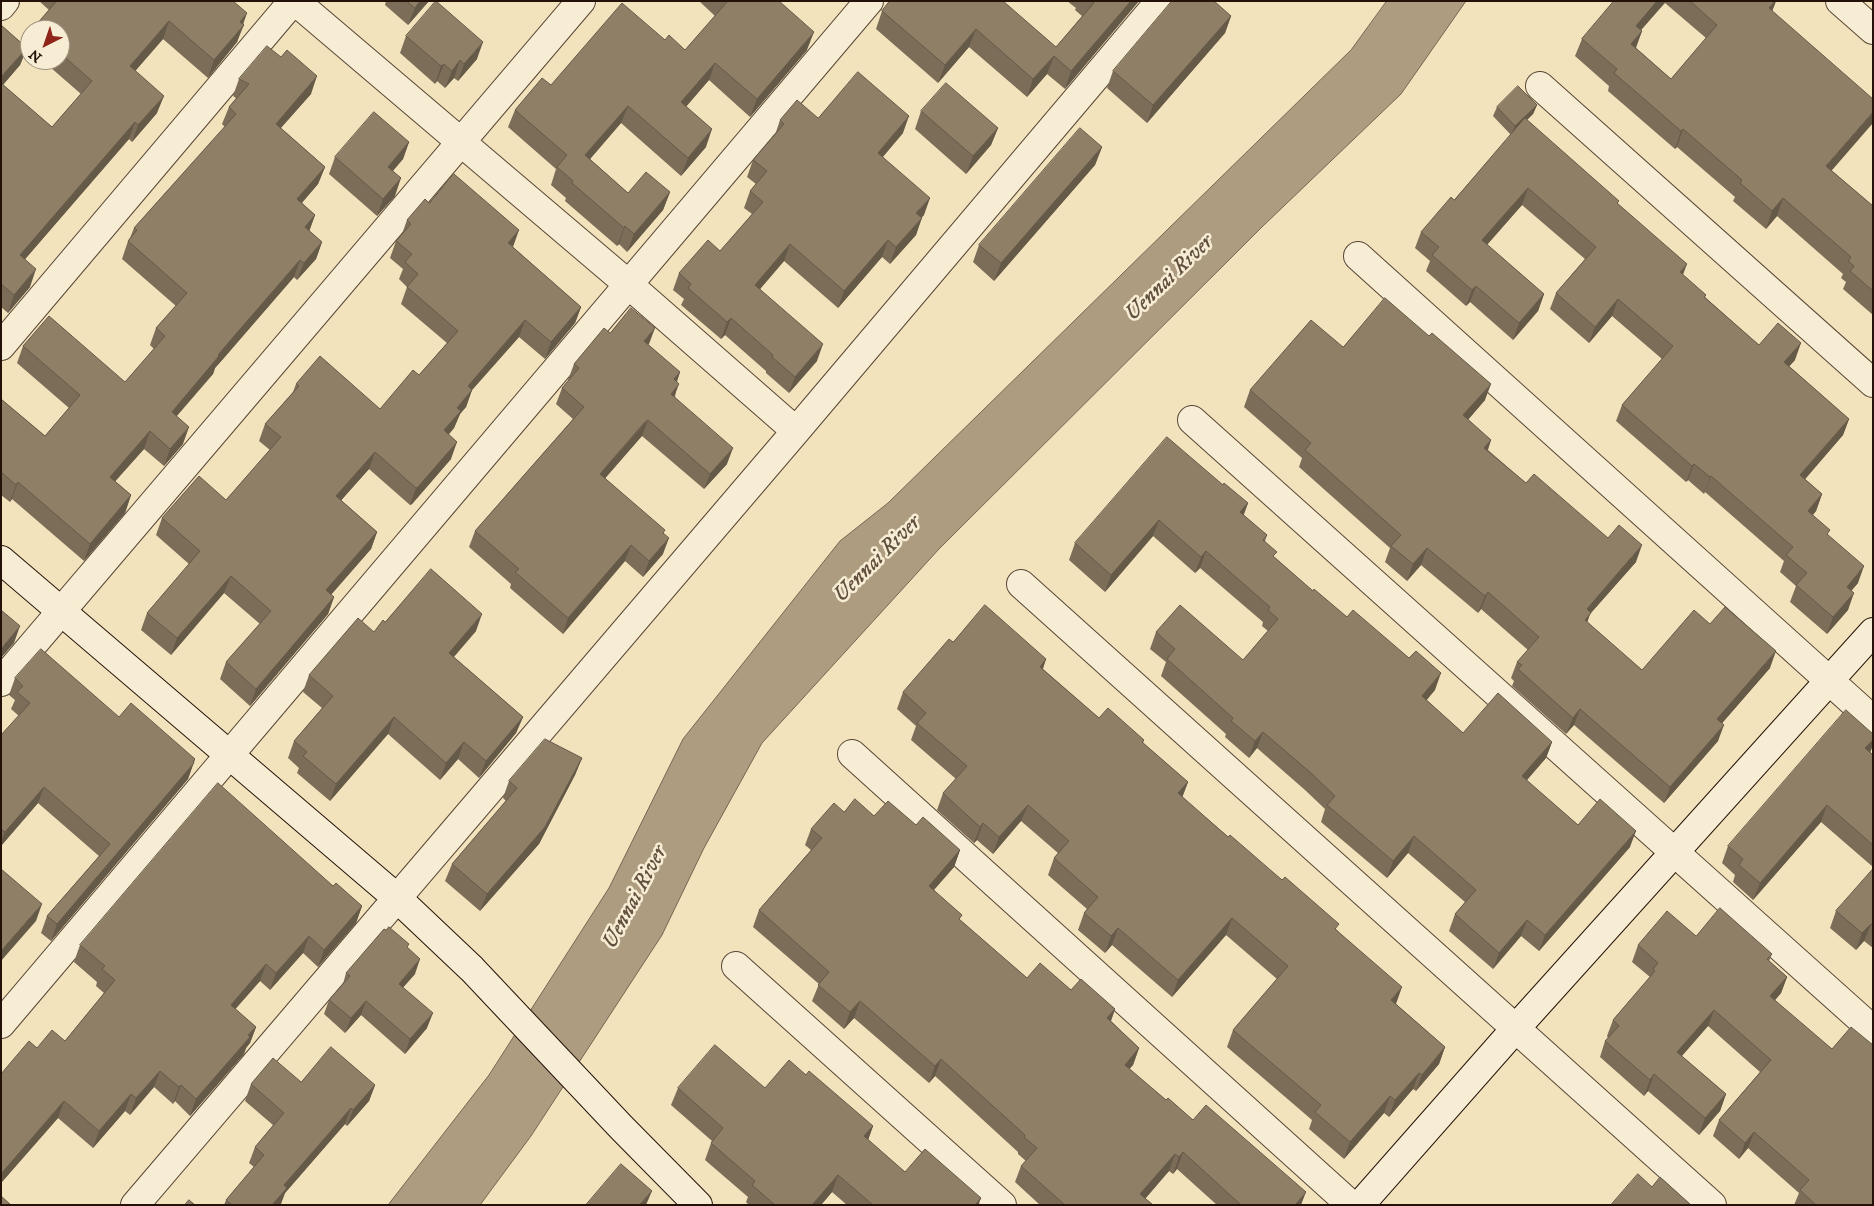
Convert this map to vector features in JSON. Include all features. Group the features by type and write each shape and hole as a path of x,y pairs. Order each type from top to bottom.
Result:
{"street":[{"path":"1,6 5,1"},
{"path":"1,346 294,1 628,284 796,431"},
{"path":"1,682 582,1"},
{"path":"1,1024 869,1"},
{"path":"135,1205 796,431 1160,1"},
{"path":"1840,1 1873,30"},
{"path":"1540,86 1873,383"},
{"path":"1358,256 1873,720"},
{"path":"1192,420 1873,1030"},
{"path":"1,560 397,898 472,969 621,1127 698,1205"},
{"path":"1021,584 1712,1205"},
{"path":"1360,1205 1516,1028 1873,632"},
{"path":"852,754 1351,1205"},
{"path":"736,966 1002,1205"}],"water":[{"name":"Uennai River","path":"1387,1 1466,1 1401,94 1262,227 939,549 762,743 704,848 662,935 531,1136 480,1205 388,1205 489,1075 609,888 683,739 840,541 888,503 1351,50"}],"building":[{"path":"57,1 233,1 247,13 240,22 244,25 214,60 169,21 130,66 164,96 138,125 135,122 20,255 36,269 14,295 1,284 1,83 52,127 92,81 70,62 70,20 41,20"},
{"path":"407,1 420,1 415,8"},
{"path":"436,1 483,42 464,64 460,60 452,71 444,64 441,66 406,36"},
{"path":"726,1 779,1 814,32 757,99 715,63 681,102 712,129 688,158 628,106 585,155 628,193 646,172 670,192 634,234 625,226 624,228 572,183 573,181 557,167 567,155 515,110 542,78 551,85 622,3 665,40 669,35 685,50"},
{"path":"890,1 1003,1 1056,47 1094,3 1092,1 1131,1 1071,71 1054,56 1033,79 976,29 945,65 882,11"},
{"path":"1172,1 1214,1 1231,16 1153,105 1113,71"},
{"path":"1614,1 1657,1 1636,26 1642,31 1631,44 1671,79 1717,25 1690,1 1775,1 1769,8 1873,99 1873,112 1826,166 1873,206 1873,291 1850,271 1854,266 1848,261 1851,257 1783,198 1772,211 1740,183 1742,180 1683,129 1681,131 1614,73 1617,69 1582,39"},
{"path":"1,25 20,42 20,56 1,77"},
{"path":"267,46 281,57 287,50 317,76 276,124 325,167 297,199 315,215 305,227 322,242 304,263 300,260 218,355 172,412 189,427 170,449 150,431 110,477 131,495 90,544 18,482 16,485 1,472 1,399 45,436 80,395 23,346 49,316 125,382 165,336 156,328 187,293 128,241 137,230 134,228 236,114 229,107 249,84 239,79"},
{"path":"858,72 909,116 878,153 930,198 916,213 922,218 896,247 888,240 844,291 790,244 755,285 823,344 795,377 731,318 727,322 688,288 691,284 679,273 708,240 720,251 763,202 750,191 767,171 753,160 784,124 780,120 797,100 818,118"},
{"path":"946,83 998,128 973,156 921,111"},
{"path":"1518,86 1537,105 1515,126 1497,107"},
{"path":"374,112 409,142 388,167 401,178 383,199 335,157"},
{"path":"1525,118 1619,201 1617,203 1687,264 1680,272 1706,295 1704,297 1759,345 1778,323 1801,343 1784,362 1849,419 1800,475 1822,494 1808,511 1830,530 1827,534 1864,566 1847,587 1854,593 1833,617 1796,585 1807,573 1786,555 1793,547 1711,476 1694,464 1692,466 1622,405 1673,346 1618,299 1595,327 1556,293 1596,247 1528,188 1482,240 1544,294 1519,323 1476,286 1472,290 1432,255 1439,247 1421,232 1451,197 1454,200"},
{"path":"1080,128 1102,147 1001,263 979,245"},
{"path":"454,174 519,230 508,243 581,307 551,342 525,320 468,386 472,390 457,408 461,411 444,430 457,442 418,487 416,488 375,452 336,496 377,532 326,590 334,597 256,689 226,662 271,611 231,576 177,638 147,613 200,551 162,518 199,476 226,500 281,437 265,424 299,386 296,384 320,356 380,409 413,370 419,375 458,331 407,287 418,274 405,262 412,254 396,241 411,224 407,220 425,199 429,203"},
{"path":"1385,298 1429,336 1432,333 1491,384 1463,415 1491,440 1484,448 1526,483 1534,474 1608,538 1619,525 1642,545 1587,609 1591,613 1585,620 1642,670 1694,610 1710,624 1725,607 1776,651 1717,719 1724,725 1670,787 1580,709 1573,718 1518,669 1522,665 1517,662 1539,637 1488,592 1485,596 1427,548 1413,564 1391,546 1401,535 1305,450 1311,443 1250,390 1311,320 1343,347"},
{"path":"631,308 655,328 644,341 680,372 674,379 679,384 671,394 733,448 710,474 648,420 644,423 600,474 665,530 663,533 669,538 649,561 631,545 568,618 515,572 519,569 475,531 584,407 562,388 579,368 574,364 604,328 610,333"},
{"path":"1167,437 1223,485 1224,483 1248,503 1240,512 1267,535 1263,540 1277,552 1273,556 1313,591 1314,589 1347,617 1353,610 1409,658 1416,651 1441,673 1422,696 1463,733 1498,693 1552,742 1522,776 1578,825 1600,799 1636,831 1545,935 1527,920 1499,953 1455,914 1476,890 1414,836 1393,861 1327,805 1335,796 1311,773 1263,732 1255,741 1231,721 1233,718 1167,659 1175,649 1156,632 1180,605 1243,660 1278,619 1268,610 1270,607 1206,551 1201,557 1159,520 1111,575 1075,543"},
{"path":"431,569 482,614 449,653 523,717 486,761 464,742 446,763 394,717 336,784 303,756 307,752 294,741 333,696 309,675 358,618 374,632"},
{"path":"985,605 1046,659 1040,667 1099,718 1108,708 1144,740 1142,742 1188,782 1178,793 1228,837 1230,835 1282,880 1285,877 1339,924 1335,929 1402,987 1391,1000 1445,1047 1422,1075 1419,1073 1395,1100 1390,1096 1350,1142 1315,1112 1321,1105 1233,1030 1288,966 1232,918 1178,980 1118,928 1111,936 1084,913 1098,897 1054,858 1069,841 1028,805 999,837 983,823 980,827 943,793 967,766 917,723 926,713 903,692 949,639 953,642"},
{"path":"1,610 20,626 1,649"},
{"path":"41,649 119,717 131,703 195,759 194,763 57,924 47,916 110,844 44,787 5,832 1,829 1,735 30,703 17,692 23,686 15,678"},
{"path":"1846,710 1873,734 1873,740 1865,748 1873,755 1873,845 1827,805 1760,883 1739,865 1743,859 1728,846"},
{"path":"545,739 582,758 545,827 487,894 452,864 517,788 509,781"},
{"path":"218,783 333,886 336,883 362,906 324,950 309,936 276,973 266,964 231,1005 256,1027 248,1035 250,1037 196,1099 181,1085 179,1087 160,1071 136,1098 131,1094 99,1131 64,1101 1,1174 1,1074 29,1041 37,1048 52,1030 65,1041 115,980 102,969 105,966 80,945"},
{"path":"855,799 874,816 888,801 916,825 923,817 960,850 929,886 962,915 959,919 1027,978 1040,963 1071,990 1081,979 1115,1009 1107,1018 1139,1048 1125,1065 1193,1120 1206,1105 1306,1192 1295,1205 1241,1205 1183,1152 1179,1157 1175,1154 1140,1194 1153,1205 1065,1205 1021,1166 1037,1148 941,1059 935,1066 860,1001 850,1012 818,985 829,972 759,910 822,838 811,829 834,803 844,812"},
{"path":"1,869 42,904 1,951"},
{"path":"1873,869 1873,925 1871,924 1862,933 1836,911"},
{"path":"1720,908 1772,954 1767,959 1787,977 1770,996 1832,1049 1851,1027 1873,1045 1873,1205 1816,1205 1800,1190 1809,1180 1754,1132 1745,1143 1719,1120 1771,1060 1714,1010 1677,1052 1726,1094 1705,1118 1654,1074 1650,1080 1605,1041 1619,1026 1613,1020 1655,971 1653,969 1658,963 1638,945 1667,911 1696,936"},
{"path":"389,927 409,944 407,947 420,959 399,984 433,1013 410,1039 366,1001 351,1018 329,1000 350,976 346,973 384,929 386,930"},
{"path":"715,1045 765,1088 789,1060 806,1075 809,1071 873,1126 864,1136 905,1172 925,1149 981,1198 975,1205 873,1205 838,1175 812,1205 775,1205 752,1185 755,1181 711,1143 723,1128 678,1088"},
{"path":"331,1047 375,1085 353,1110 351,1108 284,1185 287,1188 272,1205 232,1205 226,1200 264,1155 255,1147 284,1113 251,1084 273,1058 301,1082"},
{"path":"621,1164 652,1191 639,1205 586,1205"},
{"path":"1638,1174 1652,1187 1660,1177 1691,1205 1611,1205"},
{"path":"1,1196 11,1205 1,1205"},
{"path":"189,1200 195,1205 185,1205"}]}
